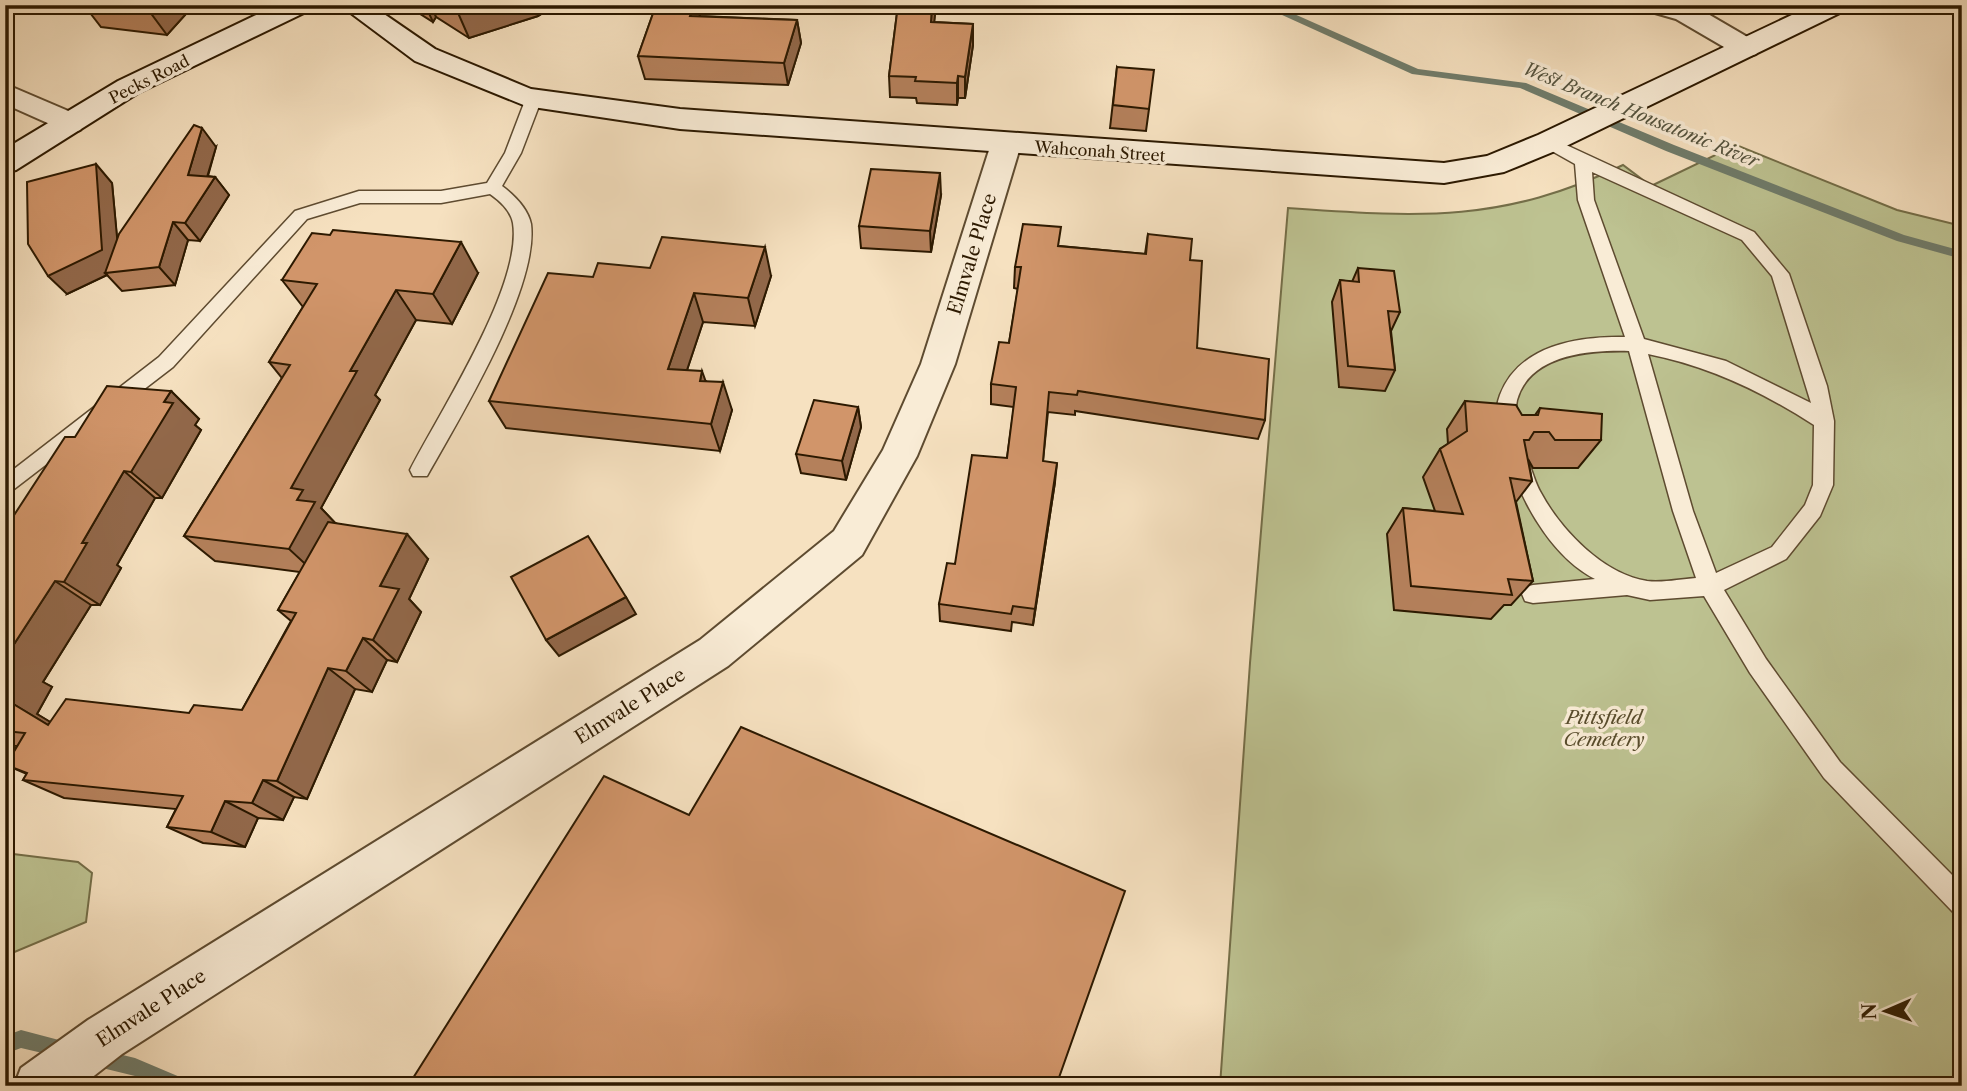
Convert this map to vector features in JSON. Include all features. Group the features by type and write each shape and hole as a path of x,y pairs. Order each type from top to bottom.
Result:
{"street":[{"name":"Pecks Road","path":"5,163 128,87 299,5"},
{"name":"Wahconah Street","path":"354,5 425,55 534,98 680,119 1444,173 1493,164 1556,138 1835,5"},
{"path":"1657,5 1686,13 1746,48"},
{"path":"5,93 70,124"},
{"name":"Elmvale Place","path":"46,1081 106,1037 714,653 848,543 899,456 938,364 1006,144"}],"lane":[{"path":"493,188 513,153 534,98"},
{"path":"1521,468 1530,494 1550,526 1595,569 1627,586 1650,591 1710,586 1779,553 1798,533 1813,510 1823,485 1824,421 1797,318 1780,274 1748,236 1583,161 1556,138"},
{"path":"1583,161 1586,200 1625,304 1683,511 1710,586 1758,666 1832,770 1962,903"},
{"path":"5,488 166,362 301,215 359,197 441,197 493,188 506,195 522,225 519,265 468,384 420,470"},
{"path":"1509,435 1503,414 1507,399 1521,376 1542,356 1600,343 1669,351 1753,380 1792,398 1824,421"},
{"path":"1532,594 1627,586"}],"green space":[{"name":"Pittsfield Cemetery","path":"1736,145 1897,210 1962,226 1962,1086 1220,1086 1250,663 1288,208 1419,214 1498,207 1579,184 1623,165 1651,186"},
{"path":"5,853 78,862 92,873 86,922 5,956"}],"building":[{"path":"93,5 157,5 150,12"},
{"path":"656,5 694,5 690,16 797,20 784,63 638,56"},
{"path":"898,5 932,5 931,22 973,24 965,77 958,76 957,83 915,81 916,77 889,76"},
{"path":"1117,67 1154,70 1149,109 1113,105"},
{"path":"194,125 202,128 188,175 215,177 185,223 173,222 159,267 105,273 119,234"},
{"path":"96,164 102,250 48,276 28,244 27,182"},
{"path":"871,169 940,173 930,231 859,226"},
{"path":"1023,224 1061,227 1058,246 1146,254 1148,234 1192,239 1190,260 1202,261 1197,348 1269,359 1265,420 1078,391 1077,395 1049,392 1043,461 1057,463 1035,609 1013,606 1011,614 939,604 947,563 955,564 972,455 1007,458 1016,387 991,384 999,342 1009,343 1021,267 1015,267"},
{"path":"333,230 461,242 433,294 396,290 350,371 357,371 291,488 303,490 297,500 315,502 289,549 184,536 290,365 269,362 317,284 282,280 312,233 330,235"},
{"path":"662,237 765,247 748,298 694,293 668,369 702,371 700,381 723,382 711,424 489,401 548,273 593,277 598,263 650,268"},
{"path":"1358,268 1394,271 1400,312 1388,311 1395,370 1348,366 1340,280 1359,282"},
{"path":"107,386 171,391 164,402 173,403 131,472 124,471 82,543 87,543 64,582 55,581 5,658 5,582 9,577 5,577 5,529 65,437 75,437"},
{"path":"814,400 858,407 842,461 796,454"},
{"path":"1465,401 1516,405 1522,415 1538,415 1540,408 1602,414 1601,440 1555,440 1549,432 1534,432 1529,440 1524,440 1532,481 1510,478 1533,581 1508,579 1512,595 1411,586 1403,508 1463,514 1440,449 1467,431"},
{"path":"328,522 407,534 380,586 399,589 373,640 363,638 346,671 328,668 277,781 263,780 252,803 225,801 211,832 167,827 183,796 23,780 27,773 6,765 25,733 5,731 5,699 48,725 66,699 189,713 194,705 242,710 296,613 278,610"},
{"path":"588,536 626,597 546,640 511,577"},
{"path":"5,665 13,666 5,679"},
{"path":"741,727 1125,891 1056,1086 408,1086 604,776 689,815"}],"waterway":[{"name":"West Branch Housatonic River","path":"1265,5 1416,72 1522,85 1670,148 1901,238 1962,255"},
{"path":"5,1045 21,1039 68,1050"},
{"path":"94,1057 135,1067 181,1086"}]}
